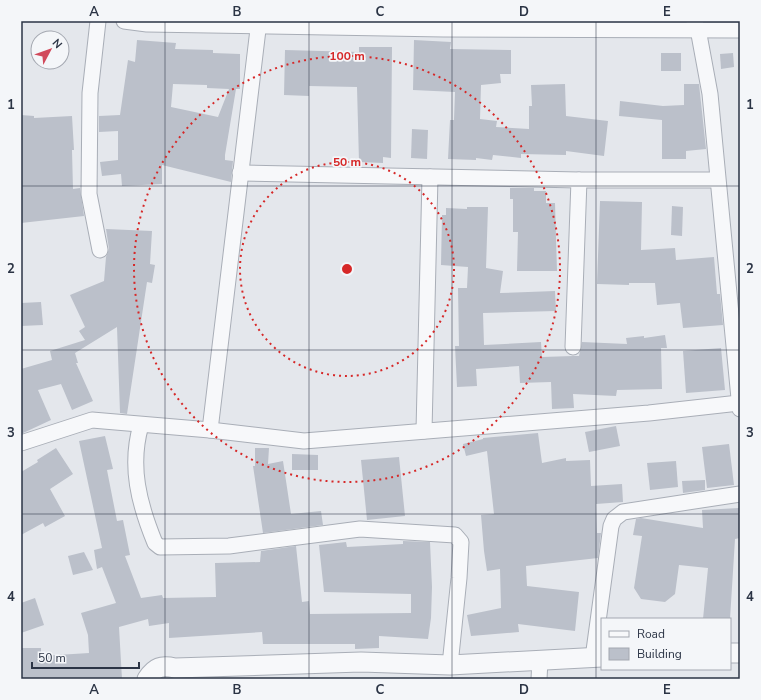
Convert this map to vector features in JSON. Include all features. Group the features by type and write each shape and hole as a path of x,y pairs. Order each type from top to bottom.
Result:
{"street":[{"path":"98,21 90,93 90,194 100,250"},
{"path":"124,21 478,25 696,25 740,30"},
{"path":"210,430 259,23"},
{"path":"21,443 92,420 210,430 304,441 740,406 717,180 710,94 696,25"},
{"path":"240,173 579,180 717,180"},
{"path":"424,431 430,177"},
{"path":"573,347 579,180"},
{"path":"141,425 136,442 135,461 138,492 152,536 155,543 160,547 229,546 360,529 455,535 460,542 460,571 450,665"},
{"path":"602,618 611,526 614,519 623,512 740,494"},
{"path":"147,679 153,670 164,666 175,668 361,662 450,665 598,658 601,628"},
{"path":"539,679 540,660"}],"building":[{"path":"137,40 176,43 175,49 213,50 213,53 240,54 240,89 236,89 225,155 225,160 233,161 231,182 162,165 162,184 122,186 121,174 102,176 100,162 118,160 118,131 99,132 99,116 120,115 128,60 135,62","holes":["173,84 207,85 207,88 229,89 218,117 171,107"]},
{"path":"414,40 451,42 450,49 511,50 511,74 500,74 501,83 481,85 480,119 497,121 496,127 529,129 529,106 532,106 531,85 565,84 566,116 608,121 604,156 566,151 566,155 521,154 521,158 493,155 492,160 476,158 476,160 448,159 450,120 454,120 455,92 413,90"},
{"path":"359,47 392,47 391,158 383,157 383,163 359,162 357,87 309,86 309,96 284,95 285,50 359,52"},
{"path":"661,53 681,53 681,71 661,71"},
{"path":"733,53 734,67 721,69 720,54"},
{"path":"684,84 699,84 706,149 686,151 686,159 662,159 662,120 619,116 620,101 663,106 684,105"},
{"path":"21,115 34,116 34,118 72,116 74,150 72,150 73,189 80,188 84,216 21,223"},
{"path":"412,129 428,130 427,159 411,158"},
{"path":"510,188 534,188 534,191 546,191 546,203 555,203 557,271 517,271 518,232 513,232 513,199 510,199"},
{"path":"600,201 642,202 641,250 675,248 676,260 714,257 717,294 720,294 723,325 683,328 680,303 657,305 655,283 629,283 629,285 597,284"},
{"path":"672,206 683,207 682,236 671,235"},
{"path":"467,207 488,207 486,268 503,271 500,293 555,291 556,311 483,313 484,345 541,342 542,357 579,356 582,342 627,344 626,338 644,336 644,338 665,335 667,348 661,348 662,389 617,390 616,396 573,394 574,408 552,409 551,382 520,383 519,366 476,369 477,386 457,387 455,346 459,346 458,288 467,288 468,267 441,265 442,215 446,215 446,208 467,209"},
{"path":"106,229 152,231 150,264 155,265 152,283 147,282 127,414 120,413 117,327 75,353 78,363 76,363 93,401 72,410 61,384 38,390 51,420 21,434 21,369 52,360 50,351 85,340 79,331 85,327 70,295 104,281 106,257 109,249"},
{"path":"41,302 43,325 21,326 21,303"},
{"path":"721,348 725,390 686,393 683,351"},
{"path":"616,426 620,446 589,452 585,432"},
{"path":"538,433 542,463 566,458 566,461 590,460 591,486 622,484 623,502 596,504 597,533 601,533 598,558 526,566 527,586 579,592 575,631 518,624 519,632 471,636 467,615 501,608 500,569 487,571 484,551 481,515 494,514 487,451 466,456 463,444 483,438"},
{"path":"105,436 113,469 107,470 117,521 123,520 130,555 125,556 141,598 162,595 163,598 216,597 215,563 260,562 261,551 296,546 302,602 309,601 310,614 411,613 411,594 324,592 319,545 346,542 347,547 403,544 403,541 430,542 432,587 431,618 428,639 379,636 379,648 355,649 355,644 263,644 262,632 169,638 169,623 149,626 148,619 119,627 122,679 21,679 21,648 41,648 41,656 89,653 88,635 81,613 116,603 102,567 97,569 94,550 102,548 79,441"},
{"path":"729,444 734,485 707,488 702,447"},
{"path":"56,448 73,474 50,489 65,516 45,527 43,523 21,535 21,472 38,462 37,460"},
{"path":"255,448 269,448 268,464 283,461 291,514 321,511 323,525 263,533 253,466 255,466"},
{"path":"292,454 318,455 318,470 292,470"},
{"path":"399,457 405,516 367,520 361,460"},
{"path":"676,461 678,487 650,490 647,463"},
{"path":"705,480 705,490 683,493 682,481"},
{"path":"739,508 740,538 735,539 730,618 703,618 708,568 679,565 675,594 665,602 641,599 634,588 642,536 633,535 636,519 641,518 703,528 702,510"},
{"path":"84,552 93,570 73,575 68,556"},
{"path":"35,598 44,625 21,633 21,603"}]}
